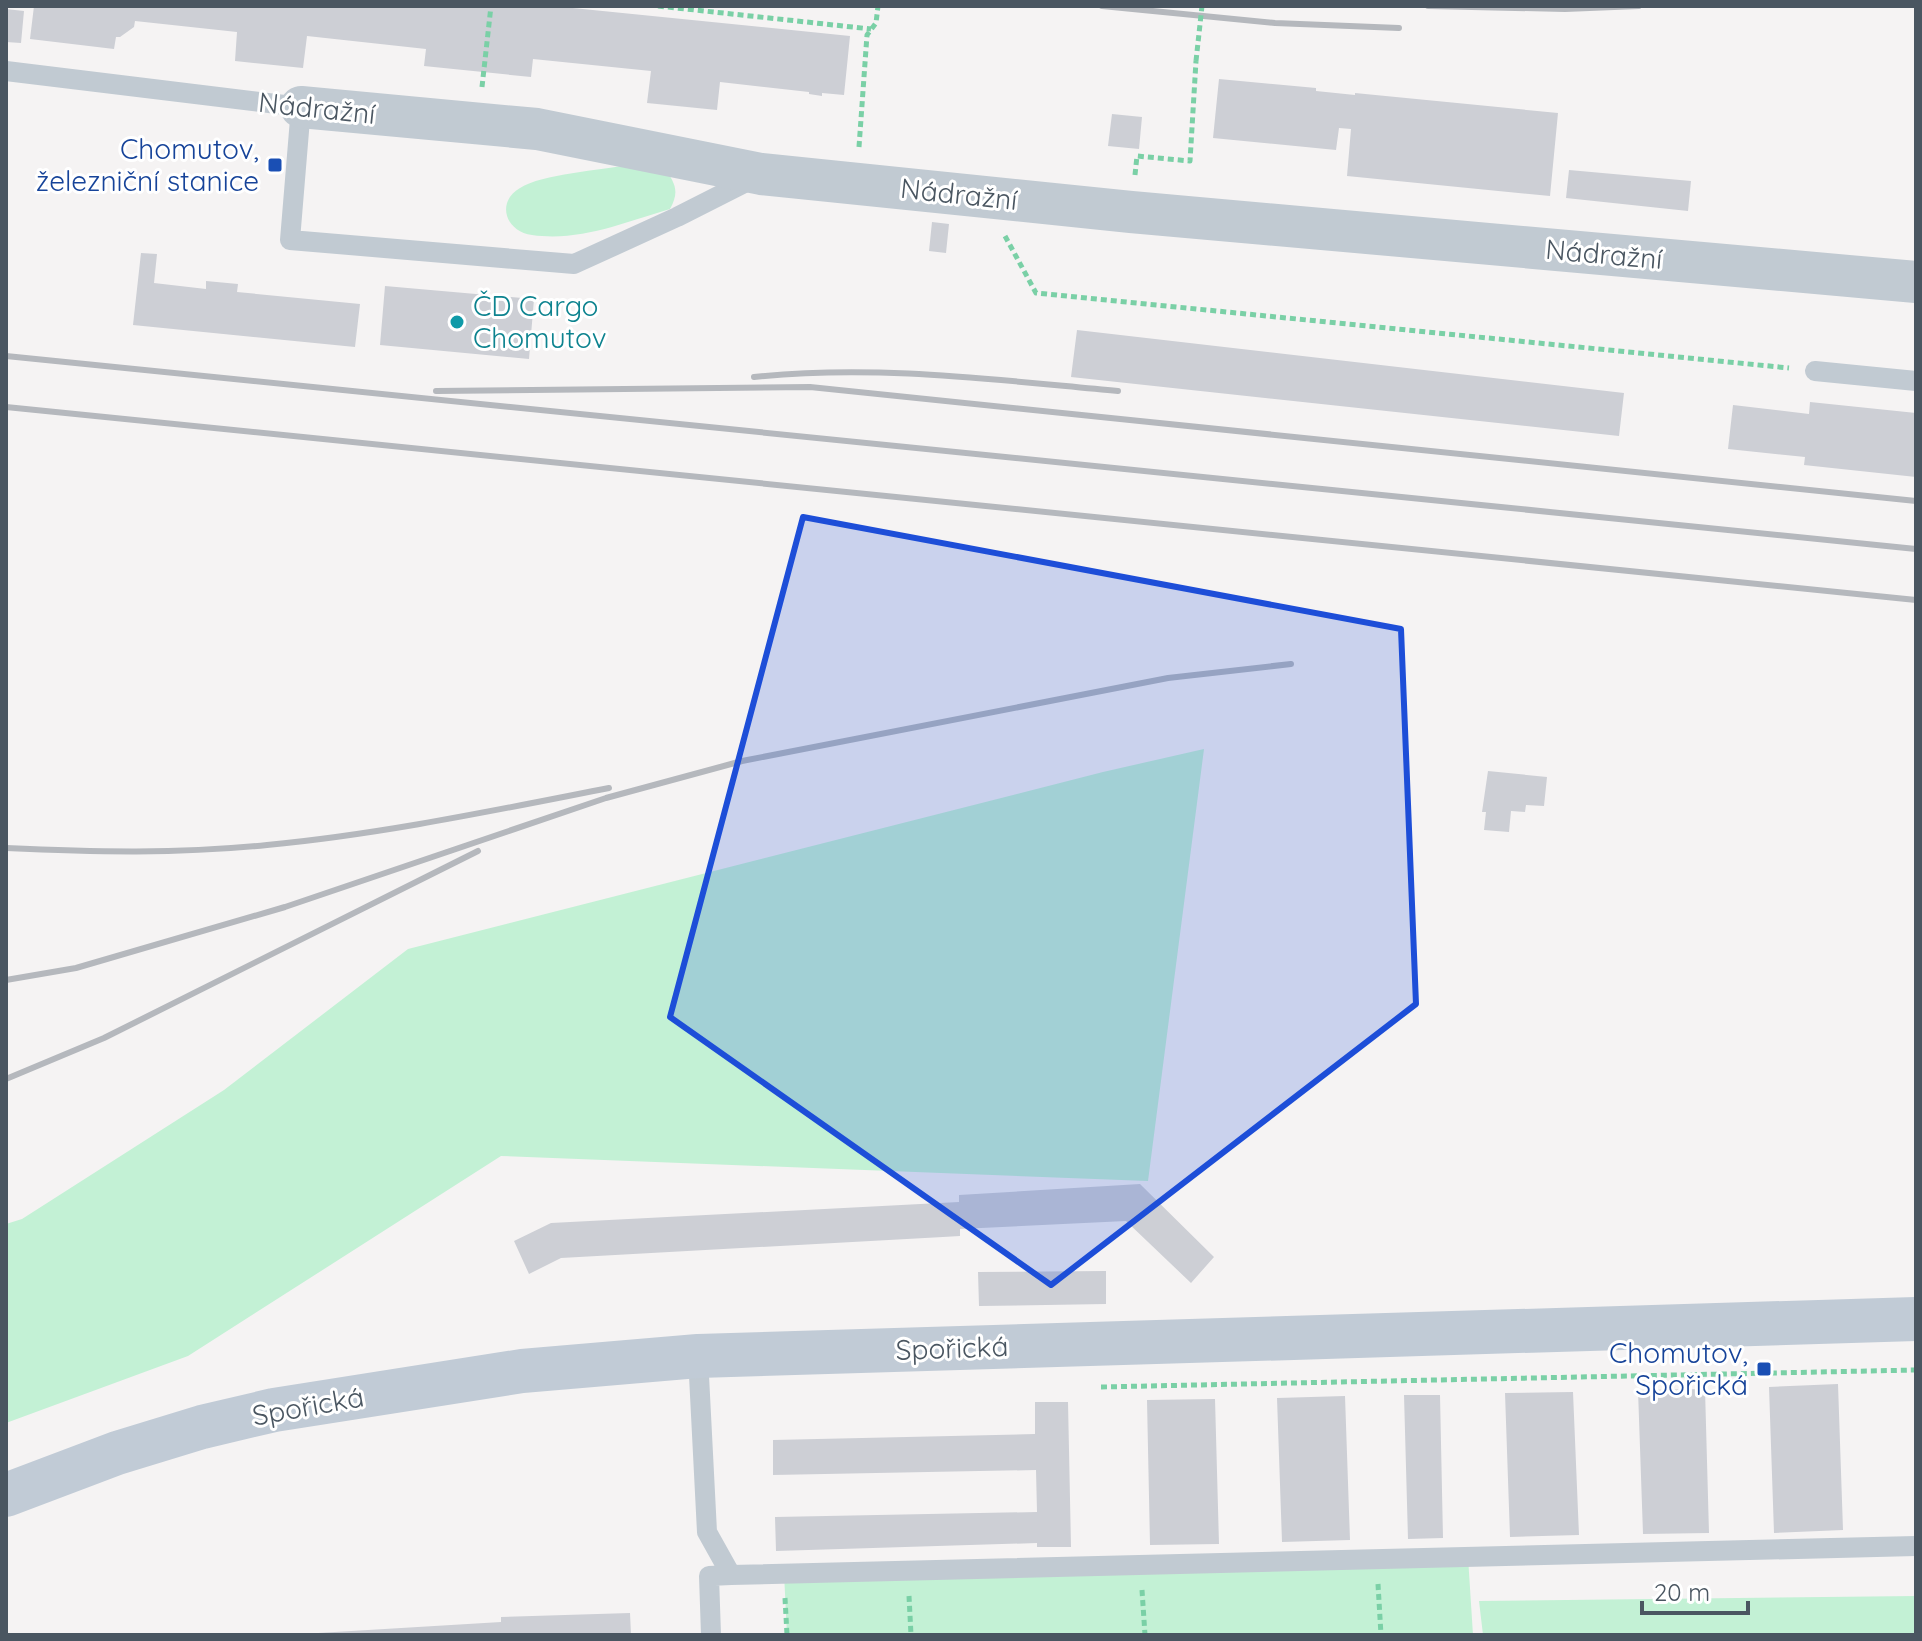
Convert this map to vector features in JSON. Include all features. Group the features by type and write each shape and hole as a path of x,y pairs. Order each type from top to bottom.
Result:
{"street":[{"name":"Nádražní","path":"301,107 537,129 761,174 1916,282"},
{"name":"Spořická","path":"6,1495 117,1453 202,1427 274,1410 522,1371 698,1356 1916,1319"}],"lane":[{"name":"Nádražní","path":"6,71 301,107"},
{"path":"301,107 290,240 574,264 761,174"},
{"path":"1815,371 1916,381"},
{"path":"698,1356 707,1532 731,1575"},
{"path":"711,1635 709,1576 1916,1546"}],"path":[{"path":"478,123 491,6"},
{"path":"658,6 871,29"},
{"path":"856,184 867,35 876,23 878,6"},
{"path":"1137,156 1190,161 1202,6"},
{"path":"983,197 1036,293 1815,371"},
{"path":"1085,1387 1916,1370"},
{"path":"1377,1559 1381,1635"},
{"path":"1141,1565 1145,1635"},
{"path":"908,1570 911,1635"}],"highlighted area":[{"path":"803,517 1401,629 1416,1004 1051,1285 670,1017"}],"green space":[{"path":"629,165 664,167 675,187 670,209 602,230 567,236 532,235 515,228 510,222 506,208 508,201 520,188 530,183"},
{"path":"1204,749 1148,1181 501,1156 188,1356 6,1423 6,1224 22,1219 224,1090 408,949"},
{"path":"1468,1557 1473,1635 787,1635 784,1573"},
{"path":"1916,1596 1916,1635 1483,1635 1479,1601"}],"building":[{"path":"34,6 553,6 850,36 844,95 822,93 822,96 720,82 717,110 647,103 651,71 533,59 531,77 424,66 426,49 307,36 303,68 235,61 237,32 135,21 134,27 116,37 114,49 30,39"},
{"path":"6,9 24,11 21,43 6,42"},
{"path":"1219,79 1558,113 1550,196 1347,176 1351,129 1339,128 1336,150 1213,138"},
{"path":"1112,114 1142,117 1139,149 1108,146"},
{"path":"1569,170 1691,181 1688,211 1566,198"},
{"path":"932,222 949,224 946,253 929,251"},
{"path":"141,253 157,254 154,283 206,289 206,281 238,284 237,292 360,304 355,347 133,325"},
{"name":"ČD Cargo Chomutov","path":"385,286 534,299 529,359 380,345"},
{"path":"1077,330 1624,393 1619,436 1071,377"},
{"path":"1810,402 1916,413 1916,477 1804,465 1805,457 1728,449 1733,405 1809,414"},
{"path":"1488,771 1547,777 1544,806 1526,805 1525,812 1511,811 1509,832 1484,830 1486,812 1482,812"},
{"path":"1140,1184 1214,1257 1191,1283 1126,1221 960,1229 960,1236 561,1258 529,1274 514,1241 551,1223 959,1202 959,1195"},
{"path":"1106,1271 1106,1304 979,1306 978,1272"},
{"path":"1838,1384 1843,1530 1774,1533 1769,1387"},
{"path":"1705,1389 1709,1533 1643,1534 1638,1390"},
{"path":"1573,1392 1579,1535 1510,1537 1505,1393"},
{"path":"1404,1395 1440,1395 1443,1538 1408,1539"},
{"path":"1345,1396 1350,1540 1282,1542 1277,1398"},
{"path":"1215,1399 1219,1544 1150,1545 1147,1400"},
{"path":"1035,1402 1068,1402 1071,1547 1037,1547 1037,1543 776,1551 775,1517 1037,1512 1036,1470 773,1475 773,1440 1035,1434"},
{"path":"630,1613 631,1635 318,1635 501,1622 501,1617"}],"railway":[{"path":"1102,6 1275,23 1399,28"},
{"path":"1428,6 1565,9 1639,6"},
{"path":"6,356 1916,549"},
{"path":"754,377 800,373 891,373 1118,391"},
{"path":"436,391 810,387 1916,501"},
{"path":"6,407 1916,600"},
{"path":"6,980 76,968 285,907 606,798 742,761 1168,678 1291,664"},
{"path":"6,848 136,851 267,845 396,828 609,788"},
{"path":"6,1079 104,1038 478,851"}],"place":[{"name":"Chomutov, železniční stanice","path":"275,165"},
{"name":"ČD Cargo Chomutov","path":"457,322"},
{"name":"Chomutov, Spořická","path":"1764,1369"}]}
